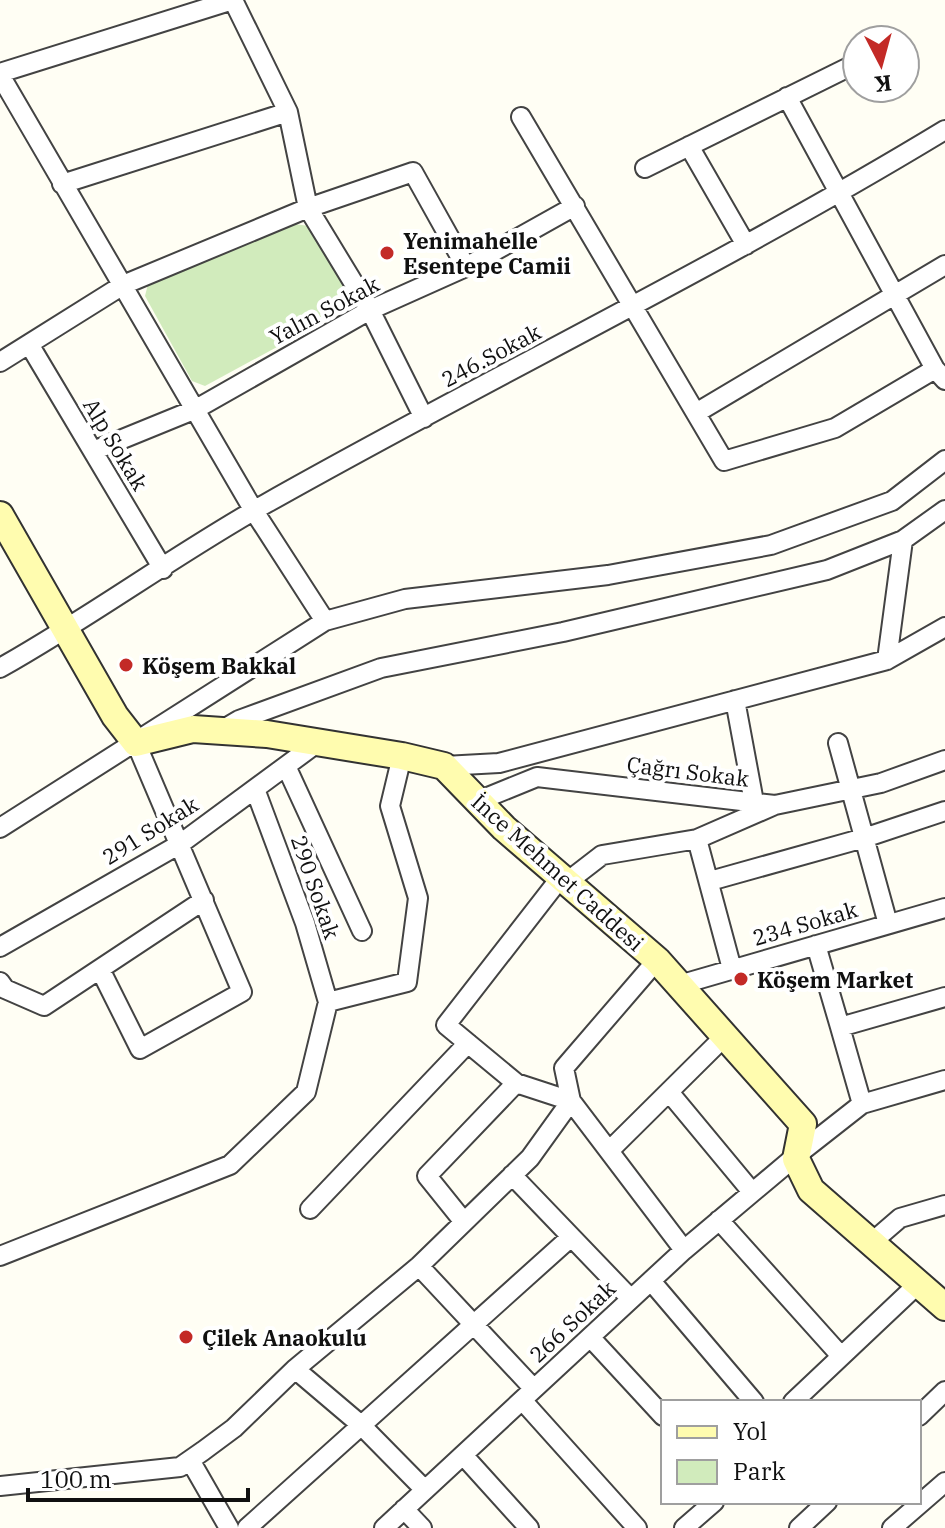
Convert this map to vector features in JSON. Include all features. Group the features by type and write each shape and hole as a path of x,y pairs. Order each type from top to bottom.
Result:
{"street":[{"path":"325,621 254,511 0,74 233,0 288,112 308,208 370,310 424,418"},
{"path":"645,168 841,71"},
{"path":"521,117 724,461 835,428 940,374 787,97"},
{"path":"62,184 288,112"},
{"name":"246.Sokak","path":"0,668 65,631 254,511 841,193 945,130"},
{"path":"689,146 746,245"},
{"path":"0,362 123,285 308,208 413,172 466,267"},
{"name":"Yalın Sokak","path":"93,451 196,409 370,310 466,267 575,206"},
{"path":"696,413 945,265"},
{"name":"Alp Sokak","path":"29,344 163,569"},
{"path":"0,828 325,621 405,599 608,575 771,545 892,501 945,460"},
{"path":"221,731 239,720 381,668 563,632 827,570 903,540 945,510"},
{"path":"0,515 115,716 136,743 242,992 140,1049 101,971"},
{"path":"887,660 903,540"},
{"path":"136,743 193,729 317,743 444,766 499,763 887,660 945,627"},
{"path":"735,700 754,802"},
{"name":"291 Sokak","path":"0,947 180,844 317,743"},
{"path":"838,743 888,924"},
{"path":"0,1256 230,1165 306,1092 328,1002 407,982 418,898 390,806 402,756"},
{"path":"775,805 881,783 945,760"},
{"path":"286,766 362,931"},
{"name":"İnce Mehmet Caddesi","path":"444,766 564,880 657,960 803,1124 797,1155 811,1190 945,1307"},
{"name":"Çağrı Sokak","path":"478,801 537,777 775,805"},
{"name":"290 Sokak","path":"255,789 301,909 328,1002"},
{"name":"Çağrı Sokak","path":"468,1043 446,1025 564,880 602,855 697,839 775,805"},
{"path":"710,881 864,838 945,811"},
{"path":"697,839 732,969"},
{"path":"0,982 5,989 44,1006 204,900"},
{"name":"234 Sokak","path":"679,985 945,908"},
{"path":"816,945 862,1104 945,1080"},
{"path":"657,960 564,1068 571,1101 611,1149 684,1250"},
{"path":"840,1027 945,997"},
{"path":"611,1149 725,1036"},
{"path":"310,1209 468,1043 516,1083 571,1101"},
{"path":"464,1222 427,1176 516,1083"},
{"path":"669,1092 752,1192"},
{"path":"0,1486 185,1463 234,1428 295,1369 419,1266 530,1158 571,1101"},
{"name":"266 Sokak","path":"384,1528 684,1250 862,1104"},
{"path":"512,1175 631,1299"},
{"path":"871,1243 900,1218 945,1205"},
{"path":"719,1220 841,1356"},
{"path":"247,1528 571,1237"},
{"path":"419,1266 475,1323 528,1395 637,1528"},
{"path":"651,1281 752,1400"},
{"path":"795,1400 918,1284"},
{"path":"590,1337 661,1414"},
{"path":"295,1369 361,1425 425,1490"},
{"path":"921,1414 945,1391"},
{"path":"463,1455 529,1528"},
{"path":"185,1463 229,1528"},
{"path":"921,1503 945,1482"},
{"path":"684,1528 712,1504"},
{"path":"799,1528 825,1504"},
{"path":"892,1528 920,1504"},
{"path":"404,1509 422,1528"}],"green space":[{"path":"287,223 309,226 352,296 347,309 205,386 192,381 145,296 149,280"}],"place":[{"name":"Yenimahelle Esentepe Camii","path":"387,253"},
{"name":"Köşem Bakkal","path":"126,665"},
{"name":"Köşem Market","path":"741,979"},
{"name":"Çilek Anaokulu","path":"186,1337"}]}
